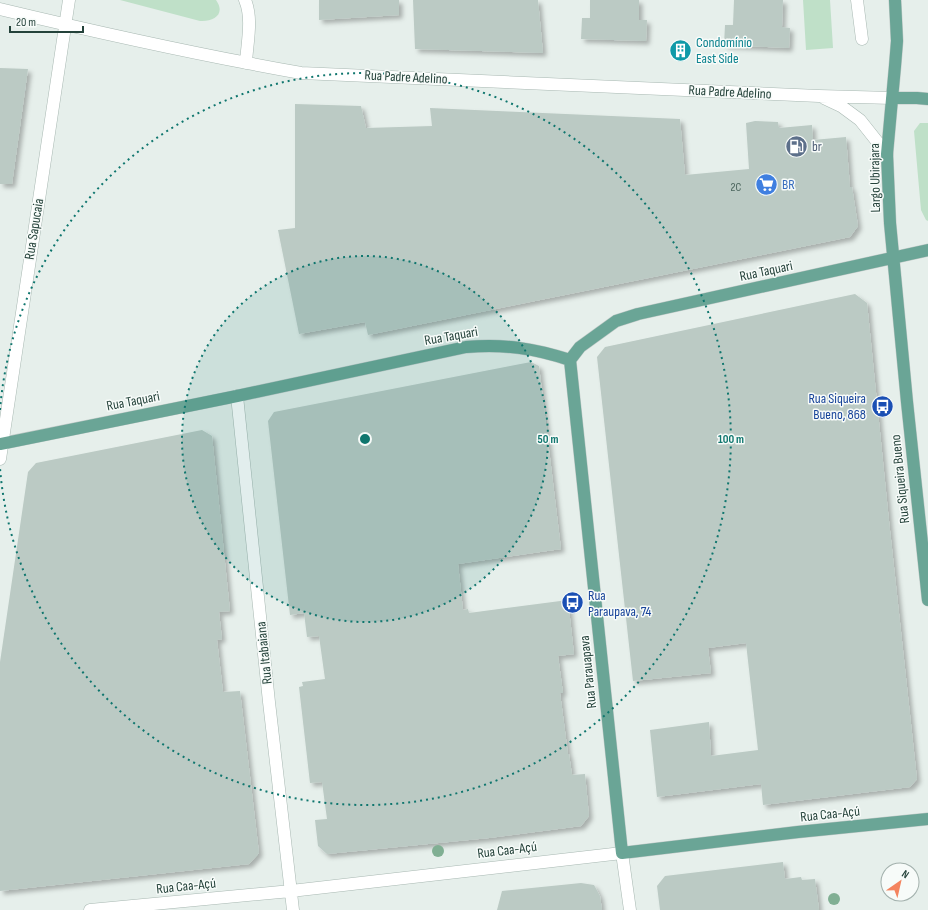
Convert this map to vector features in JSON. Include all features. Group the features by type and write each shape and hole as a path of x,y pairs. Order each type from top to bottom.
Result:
{"main road":[{"name":"Largo Ubirajara","path":"893,258 887,154 896,41 895,0"},
{"path":"892,98 928,99"},
{"path":"893,258 928,250"},
{"name":"Rua Taquari","path":"1,443 237,396 466,347 490,345 530,348 570,360 580,346 616,321 638,314 893,258"},
{"name":"Rua Siqueira Bueno","path":"893,258 928,600"},
{"name":"Rua Parauapava","path":"570,360 622,853"},
{"name":"Rua Caa-Açú","path":"622,853 798,832 928,819"}],"street":[{"name":"Rua Sapucaia","path":"0,459 1,443 69,0"},
{"path":"245,0 248,7 246,63"},
{"path":"857,0 862,39"},
{"name":"Rua Padre Adelino","path":"0,9 66,25 246,63 301,73 892,98"},
{"name":"Rua Padre Adelino","path":"819,96 842,106 860,120 887,154"},
{"name":"Rua Itabaiana","path":"237,396 270,710 294,910"},
{"name":"Rua Caa-Açú","path":"90,910 291,890 622,853"},
{"name":"Rua Parauapava","path":"622,853 630,910"}],"green space":[{"path":"120,0 216,0 220,9 217,16 214,18 200,21"},
{"path":"803,0 830,0 833,48 806,50"},
{"path":"920,123 928,123 928,221 921,210 914,131"}],"building":[{"path":"319,0 399,0 399,15 319,20"},
{"path":"413,0 538,0 543,53 415,49"},
{"path":"590,0 639,0 639,20 647,20 646,41 581,39 582,18 590,18"},
{"path":"734,0 783,0 782,27 790,28 789,48 724,45 725,25 733,25"},
{"path":"0,68 28,69 12,184 0,184"},
{"path":"295,104 361,106 366,128 432,126 430,108 680,119 685,175 749,169 746,123 755,121 778,122 779,128 812,125 813,140 846,137 850,187 852,187 858,226 850,237 368,335 365,322 299,334 278,230 295,228"},
{"path":"855,294 867,303 917,779 910,787 763,805 761,784 657,797 650,730 709,722 711,756 758,750 746,643 708,648 711,673 633,681 597,357 605,347"},
{"path":"531,362 539,366 561,549 458,564 463,610 468,609 469,613 568,600 574,654 558,656 563,693 560,693 572,775 585,774 589,816 581,826 489,838 327,854 318,846 315,820 327,819 322,782 310,783 299,687 303,686 302,682 325,679 319,636 307,637 304,613 290,615 268,421 274,412"},
{"path":"202,430 212,436 230,611 219,612 222,639 217,640 223,692 240,691 259,853 249,864 0,891 0,662 28,472 36,463"},
{"path":"783,862 785,879 801,877 802,880 815,879 819,910 660,910 657,886 665,876"},
{"path":"581,883 594,885 600,896 602,910 497,910 502,891"}],"place":[{"name":"Condomínio East Side","path":"681,50"},
{"name":"br","path":"797,146"},
{"name":"BR","path":"767,184"},
{"name":"Rua Siqueira Bueno, 868","path":"882,406"},
{"name":"Rua Paraupava, 74","path":"573,603"}]}
